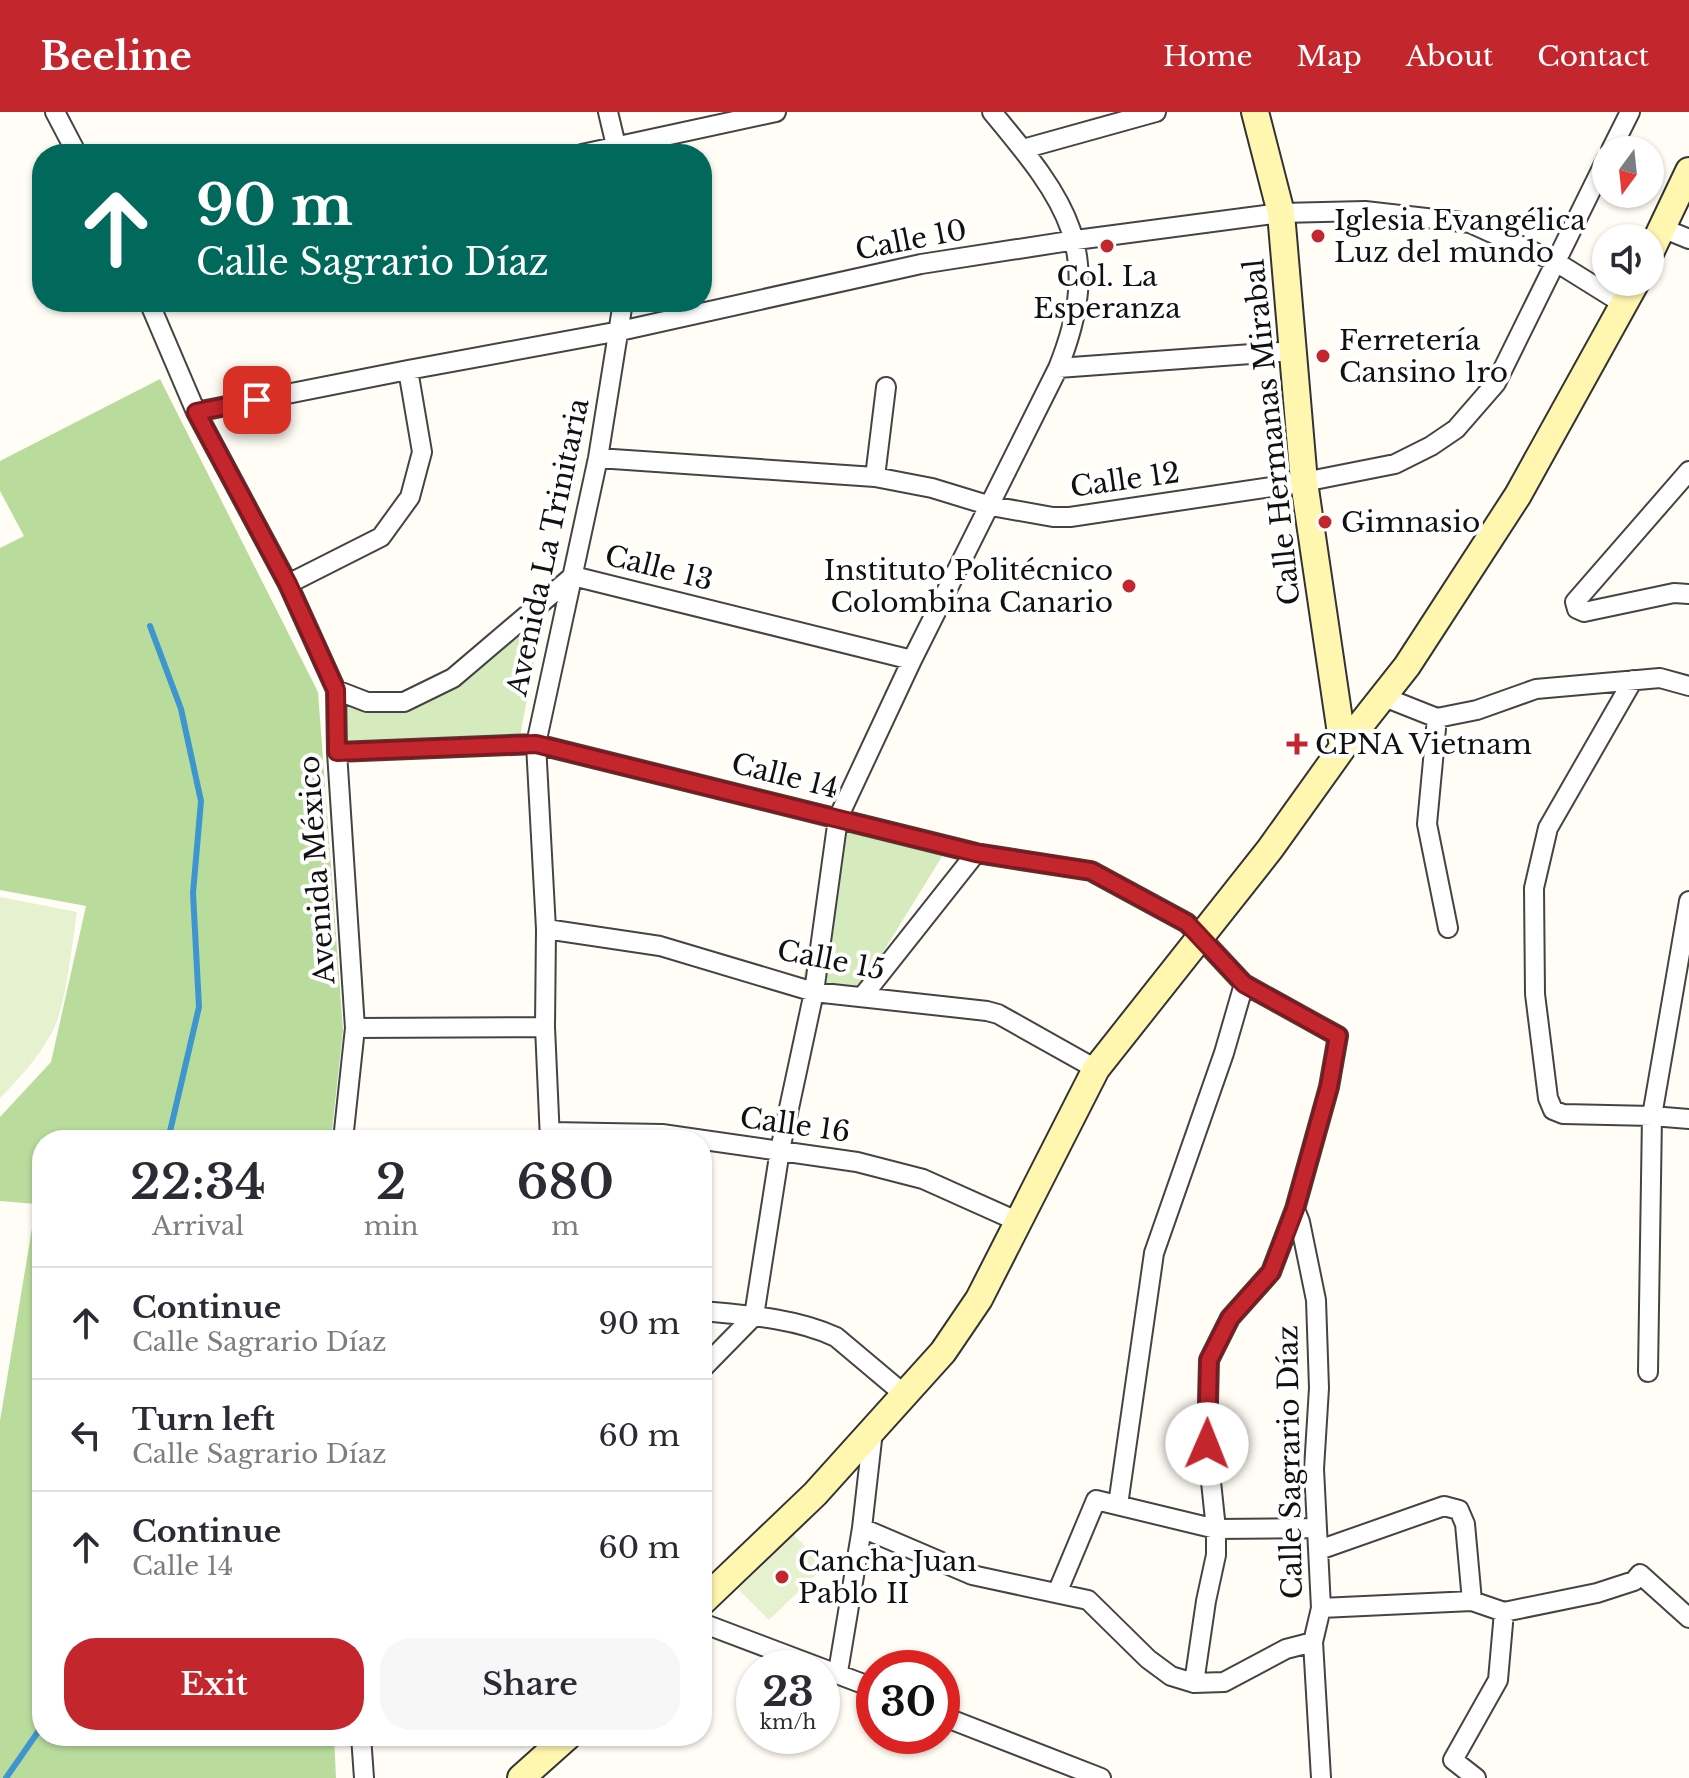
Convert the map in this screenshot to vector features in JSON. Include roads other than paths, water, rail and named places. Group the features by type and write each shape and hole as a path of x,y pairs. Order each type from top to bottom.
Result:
{"main road":[{"name":"Calle Hermanas Mirabal","path":"1255,112 1281,213 1304,482 1343,747"},
{"path":"1664,224 1689,171"},
{"path":"712,1592 815,1494 943,1352 979,1299 1096,1069 1270,849 1343,747 1407,666 1518,495 1629,296"},
{"path":"521,1778 557,1746"}],"street":[{"path":"55,112 72,144"},
{"path":"608,112 616,144"},
{"path":"643,144 776,112"},
{"path":"712,1359 754,1316 780,1150 814,992 838,818 912,660 1058,368 1071,336 1079,301 1076,240 1056,198 1023,149 992,112"},
{"path":"1023,149 1156,112"},
{"path":"1618,136 1630,112"},
{"name":"Calle 12","path":"598,458 875,477 932,488 991,506 1053,517 1304,482 1395,464 1456,429 1496,383 1592,189"},
{"name":"Calle 10","path":"712,311 921,264 1281,213 1365,211 1470,223 1592,277"},
{"path":"1664,227 1689,211"},
{"path":"1664,229 1689,239"},
{"name":"Avenida México","path":"153,312 196,412 288,584 336,690 337,752 355,1028 344,1130"},
{"name":"Avenida La Trinitaria","path":"550,1130 545,1027 546,929 536,744 598,458 622,312"},
{"name":"Calle 10","path":"196,412 705,312"},
{"path":"1058,368 1293,351"},
{"path":"288,584 381,537 410,497 422,452 408,370"},
{"path":"875,477 886,387"},
{"path":"1689,471 1575,602 1577,609 1584,612 1674,593 1689,594"},
{"name":"Calle 13","path":"336,690 367,702 404,702 453,678 573,576 912,660"},
{"path":"1384,697 1437,718 1477,710 1536,689 1660,678 1689,686"},
{"path":"1633,680 1548,828 1534,888 1535,994 1548,1098 1553,1110 1563,1114 1689,1119"},
{"path":"1437,718 1427,824 1448,928"},
{"name":"Calle 14","path":"337,752 536,744 976,853 1101,874 1187,923 1199,939"},
{"path":"862,997 976,853"},
{"path":"1648,1372 1652,1116 1689,901"},
{"name":"Calle 15","path":"546,929 660,946 814,992 998,1014 1096,1069"},
{"path":"1194,1683 1216,1555 1207,1444 1209,1360 1230,1318 1271,1272 1295,1209 1329,1087 1338,1036 1244,984 1199,939"},
{"path":"1118,1505 1154,1253 1224,1053 1244,984"},
{"path":"355,1028 545,1027"},
{"name":"Calle 16","path":"712,1141 857,1162 923,1179 1019,1222"},
{"name":"Calle Sagrario Díaz","path":"1295,1209 1316,1300 1319,1388 1314,1469 1321,1608 1313,1642 1321,1778"},
{"path":"712,1312 754,1316 825,1332 836,1337 905,1395"},
{"path":"840,1660 862,1528 873,1431"},
{"path":"1057,1593 1096,1500 1216,1529 1317,1528"},
{"path":"1319,1550 1444,1506 1452,1507 1459,1510 1465,1524 1472,1601"},
{"path":"862,1528 972,1575 1088,1600 1148,1659 1171,1676 1194,1683 1224,1682 1286,1649 1313,1642"},
{"path":"1321,1608 1472,1601 1504,1612 1597,1593 1634,1581 1640,1574 1689,1618"},
{"path":"1476,1778 1453,1760 1498,1680 1504,1612"},
{"path":"712,1627 777,1650"},
{"path":"960,1723 1101,1778"},
{"path":"362,1746 364,1778"}],"waterway":[{"path":"150,626 181,709 201,801 193,893 199,1007 170,1130"},
{"path":"6,1778 32,1740"}],"place":[{"name":"Iglesia Evangélica Luz del mundo","path":"1318,236"},
{"name":"Col. La Esperanza","path":"1107,246"},
{"name":"Ferretería Cansino 1ro","path":"1323,356"},
{"name":"Gimnasio","path":"1325,522"},
{"name":"Instituto Politécnico Colombina Canario","path":"1129,586"},
{"name":"CPNA Vietnam","path":"1297,744"},
{"name":"Cancha Juan Pablo II","path":"782,1577"}]}
